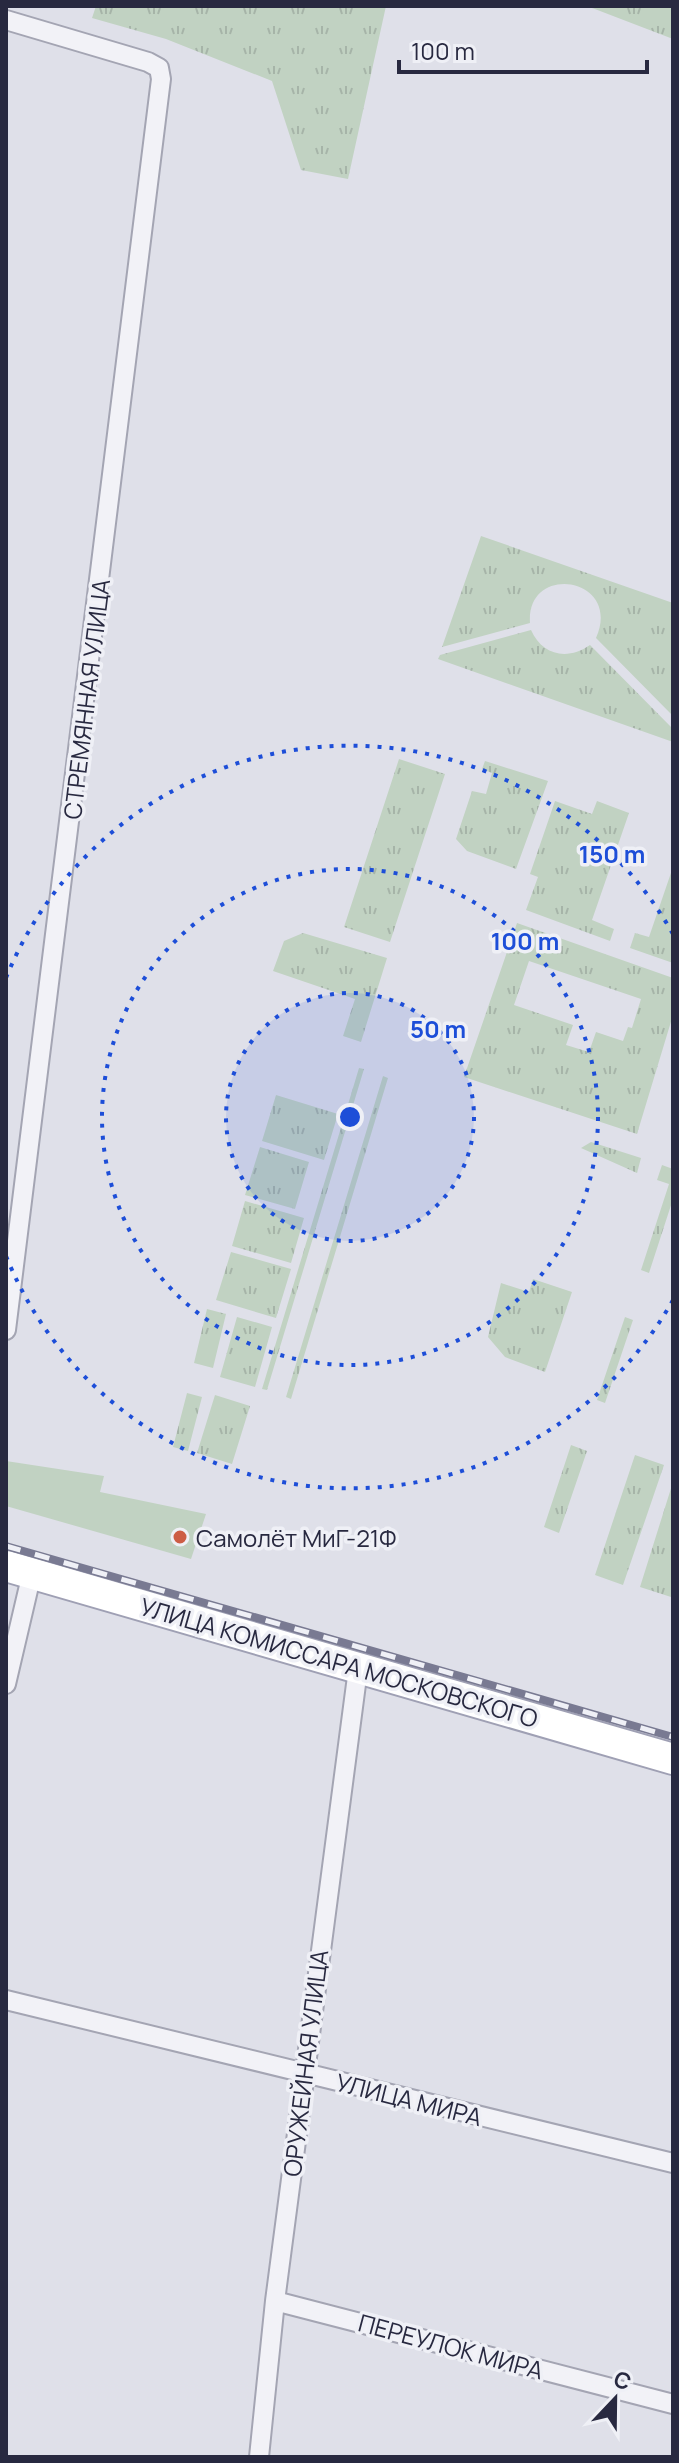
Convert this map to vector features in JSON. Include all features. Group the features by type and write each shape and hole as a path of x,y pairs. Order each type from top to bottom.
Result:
{"main road":[{"name":"УЛИЦА КОМИССАРА МОСКОВСКОГО","path":"19,1569 673,1759"}],"street":[{"name":"СТРЕМЯННАЯ УЛИЦА","path":"6,20 159,68 160,93 111,499 11,1251 6,1330"},
{"path":"6,1684 19,1569"},
{"name":"ОРУЖЕЙНАЯ УЛИЦА","path":"259,2457 303,2073 358,1669"},
{"name":"УЛИЦА МИРА","path":"6,2000 673,2163"},
{"name":"ПЕРЕУЛОК МИРА","path":"275,2301 673,2404"}],"green space":[{"path":"96,6 386,6 348,179 301,170 272,81 166,39 92,18"},
{"path":"587,6 673,6 673,39"},
{"path":"481,536 673,603 673,716 596,638 601,617 597,601 586,590 572,585 556,585 542,591 533,604 530,623 442,647"},
{"path":"531,630 542,645 556,653 573,653 590,645 673,729 673,742 438,659 440,655"},
{"path":"399,759 445,774 390,942 344,927"},
{"path":"485,761 548,781 516,869 467,851 456,839 472,791 486,794 492,773 482,769"},
{"path":"555,801 592,814 597,801 629,813 592,920 614,929 610,941 526,910 538,877 530,874"},
{"path":"673,867 673,963 630,948 635,933 649,937"},
{"path":"517,923 673,978 673,1015 637,1134 464,1077","holes":["529,961 641,999 632,1028 628,1027 623,1041 596,1032 589,1052 566,1045 573,1025 514,1005"]},
{"path":"303,933 387,958 361,1042 343,1036 355,999 273,971 284,941"},
{"path":"359,1068 364,1069 267,1390 262,1389"},
{"path":"383,1076 388,1078 291,1399 286,1397"},
{"path":"276,1095 338,1114 324,1160 262,1141"},
{"path":"591,1142 641,1158 637,1173 581,1148"},
{"path":"260,1147 309,1162 295,1209 245,1195"},
{"path":"662,1165 673,1169 673,1199 649,1273 641,1270 669,1184 657,1180"},
{"path":"245,1201 304,1218 291,1263 232,1246"},
{"path":"231,1252 291,1269 276,1318 216,1300"},
{"path":"533,1279 572,1292 545,1372 505,1357 488,1337 501,1283 529,1292"},
{"path":"207,1309 226,1314 213,1368 194,1363"},
{"path":"237,1317 272,1327 255,1387 220,1377"},
{"path":"625,1317 633,1320 605,1403 597,1400"},
{"path":"187,1393 202,1397 188,1451 173,1447"},
{"path":"215,1395 250,1406 232,1464 197,1453"},
{"path":"571,1445 587,1451 559,1533 544,1527"},
{"path":"635,1455 664,1465 623,1585 595,1575"},
{"path":"6,1461 104,1476 100,1492 206,1514 191,1559 6,1506"},
{"path":"673,1482 673,1591 671,1597 640,1587"}],"railway":[{"path":"6,1546 673,1737"}],"place":[{"name":"Самолёт МиГ-21Ф","path":"180,1537"}]}
